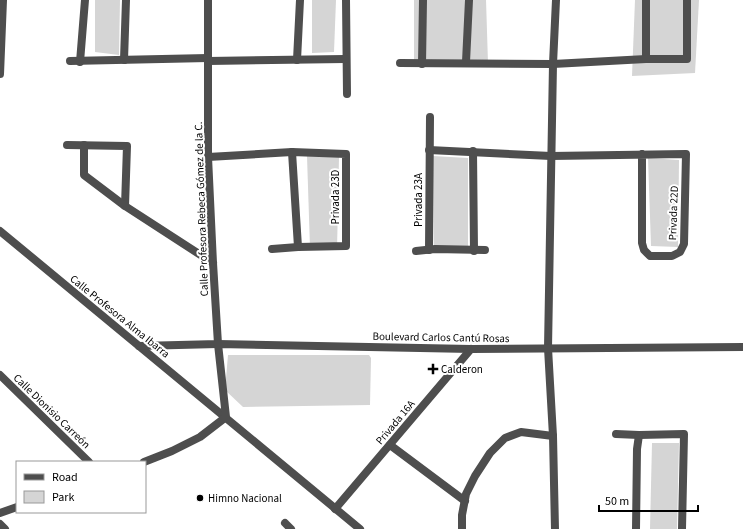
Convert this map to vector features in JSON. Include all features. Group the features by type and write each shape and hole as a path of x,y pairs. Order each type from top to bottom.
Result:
{"street":[{"path":"0,74 3,0"},
{"path":"80,62 85,0"},
{"path":"124,60 126,0"},
{"name":"Calle Profesora Rebeca Gómez de la C.","path":"208,0 208,157 218,344 226,417"},
{"path":"297,60 300,0"},
{"path":"346,0 347,94"},
{"path":"422,64 423,0"},
{"path":"466,62 469,0"},
{"path":"555,529 553,436 548,348 553,64 556,0"},
{"path":"646,0 646,59"},
{"path":"400,63 422,64 466,62 553,64 646,59 687,59 686,0"},
{"path":"70,61 346,59"},
{"name":"Privada 23A","path":"429,250 430,117"},
{"path":"68,145 127,146 125,206"},
{"path":"84,146 84,175 125,206 213,263"},
{"path":"429,150 551,156"},
{"path":"473,151 474,251"},
{"path":"292,152 298,247"},
{"name":"Privada 23D","path":"208,157 292,152 346,154 346,246 298,247 272,250"},
{"name":"Privada 22D","path":"551,156 642,154 686,154 684,244 680,252 672,256 650,256 644,250 642,242 642,154"},
{"name":"Calle Profesora Alma Ibarra","path":"0,231 360,529"},
{"path":"416,251 485,250"},
{"name":"Boulevard Carlos Cantú Rosas","path":"139,346 218,344 471,349 743,347"},
{"name":"Privada 16A","path":"335,509 471,349"},
{"name":"Calle Dionisio Carreón","path":"0,375 88,461"},
{"path":"146,461 172,451 200,437 226,417"},
{"path":"462,529 462,514 466,494 475,476 490,453 504,438 521,432 553,436"},
{"path":"616,434 684,434 682,529"},
{"path":"636,529 637,450 639,435"},
{"path":"390,445 465,501"},
{"path":"0,513 16,507"},
{"path":"284,523 291,529"},
{"path":"0,524 5,529"}],"green space":[{"path":"95,0 120,0 119,55 95,52"},
{"path":"312,0 336,0 334,52 312,53"},
{"path":"414,0 486,0 488,63 414,63"},
{"path":"635,0 699,0 695,73 632,76"},
{"path":"307,156 339,157 337,250 310,248"},
{"path":"433,156 468,158 468,249 434,249"},
{"path":"648,158 679,160 678,247 651,246"},
{"path":"228,355 369,355 371,358 370,405 243,407 225,390"},
{"path":"652,443 679,443 677,529 650,529"}],"place":[{"name":"Calderon","path":"433,369"},
{"name":"Himno Nacional","path":"200,498"}]}
